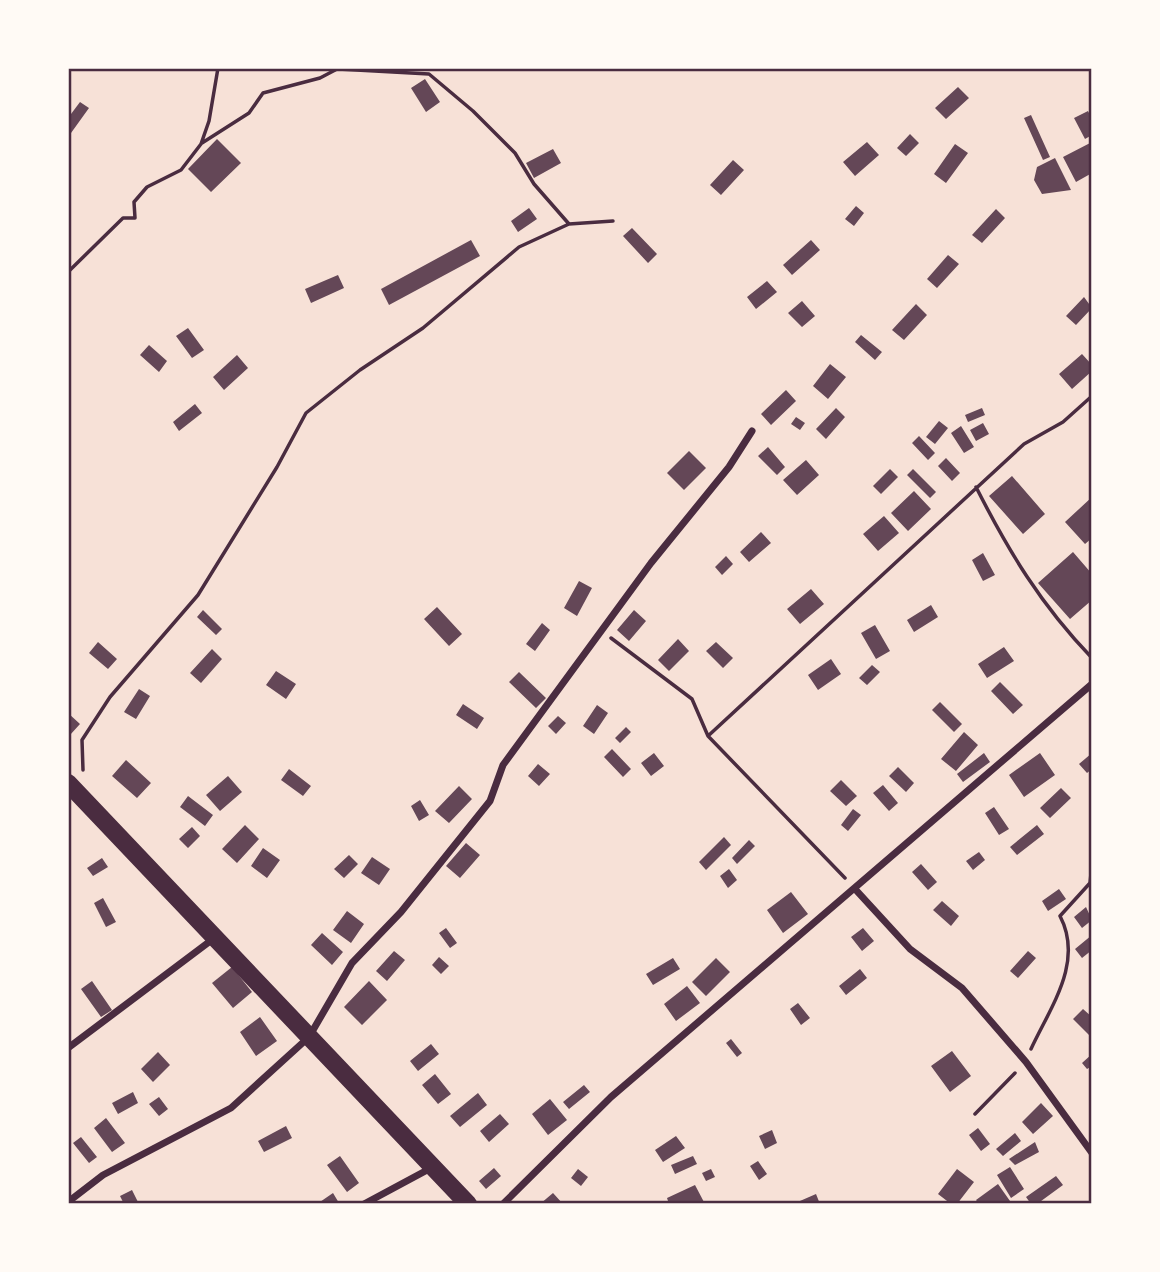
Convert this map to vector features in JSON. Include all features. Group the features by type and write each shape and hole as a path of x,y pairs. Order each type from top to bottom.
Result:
{"main road":[{"path":"68,783 468,1204"}],"street":[{"path":"68,1202 103,1175 231,1108 309,1037 352,963 401,912 490,801 503,765 651,563 729,467 752,431"},
{"path":"503,1204 611,1097 1092,684"},
{"path":"855,889 909,949 962,988 1026,1062 1092,1153"},
{"path":"68,1048 215,937"},
{"path":"364,1204 433,1167"}],"path":[{"path":"68,272 123,218 135,218 134,202 147,187 181,170 201,144 209,121 218,68"},
{"path":"201,144 249,113 263,93 320,78 339,69 429,74 473,111 515,153 534,184 569,225"},
{"path":"85,800 82,740 110,697 198,595 277,467 306,413 360,370 424,328 519,247 569,225 613,221"},
{"path":"708,736 1024,444 1063,422 1092,396"},
{"path":"976,487 1015,562 1060,625 1092,658"},
{"path":"601,630 692,699 708,736 855,889"},
{"path":"975,1114 1026,1062 1070,963 1068,933 1060,916 1090,883 1092,864"}],"building":[{"path":"425,79 440,102 426,112 411,88"},
{"path":"958,87 969,98 946,119 935,108"},
{"path":"80,102 89,108 71,133 68,131 68,118"},
{"path":"1088,111 1092,119 1092,135 1085,139 1074,118"},
{"path":"1031,115 1050,157 1043,160 1024,118"},
{"path":"910,134 919,143 906,156 897,148"},
{"path":"217,139 241,163 211,192 188,169"},
{"path":"867,142 879,155 855,176 843,162"},
{"path":"1092,142 1092,173 1076,182 1063,157"},
{"path":"955,144 968,153 946,183 934,174"},
{"path":"553,149 561,163 534,178 526,163"},
{"path":"1055,158 1071,190 1042,194 1034,180 1037,167"},
{"path":"733,160 744,170 721,195 710,185"},
{"path":"856,206 864,213 854,226 845,219"},
{"path":"529,208 537,219 518,232 511,221"},
{"path":"996,209 1005,218 982,243 972,235"},
{"path":"632,228 657,254 648,263 623,236"},
{"path":"471,240 480,256 389,305 381,289"},
{"path":"811,240 820,250 792,275 783,265"},
{"path":"948,255 959,264 937,288 927,279"},
{"path":"338,275 344,288 311,303 305,289"},
{"path":"767,281 777,292 756,309 747,297"},
{"path":"1084,297 1092,308 1076,325 1066,316"},
{"path":"802,301 815,316 802,327 788,313"},
{"path":"916,304 927,315 904,340 892,330"},
{"path":"188,328 204,350 192,358 176,336"},
{"path":"861,335 882,352 875,360 855,342"},
{"path":"149,345 167,361 159,372 140,355"},
{"path":"1082,354 1092,365 1092,371 1072,389 1059,374"},
{"path":"237,355 248,368 224,390 213,377"},
{"path":"830,364 846,377 828,399 813,386"},
{"path":"786,390 796,401 771,425 761,414"},
{"path":"195,404 202,413 179,431 173,422"},
{"path":"836,408 845,417 826,439 816,429"},
{"path":"982,408 985,415 968,422 965,415"},
{"path":"796,417 805,423 800,430 791,424"},
{"path":"939,421 948,428 935,444 926,437"},
{"path":"983,423 989,434 976,441 970,430"},
{"path":"961,426 974,447 964,453 951,433"},
{"path":"919,436 935,453 928,460 912,443"},
{"path":"768,447 785,467 777,475 758,456"},
{"path":"689,451 706,468 684,490 667,473"},
{"path":"946,458 960,473 952,481 938,466"},
{"path":"806,460 819,475 797,495 783,480"},
{"path":"890,469 898,477 881,494 873,486"},
{"path":"913,469 936,492 930,498 907,475"},
{"path":"1012,476 1045,514 1023,534 989,496"},
{"path":"914,491 931,509 908,531 891,513"},
{"path":"1092,497 1092,538 1085,544 1065,522"},
{"path":"884,516 899,533 878,551 863,534"},
{"path":"761,532 771,543 749,562 740,552"},
{"path":"1073,552 1092,574 1092,600 1070,619 1038,583"},
{"path":"983,553 995,575 983,581 972,560"},
{"path":"726,556 733,564 722,575 715,567"},
{"path":"579,581 592,588 577,616 564,608"},
{"path":"811,589 824,604 800,624 787,609"},
{"path":"931,605 938,617 914,632 907,620"},
{"path":"437,607 462,634 449,646 424,619"},
{"path":"203,610 222,629 216,635 197,617"},
{"path":"634,610 646,621 629,641 617,630"},
{"path":"542,623 550,630 535,651 526,644"},
{"path":"875,625 890,651 876,659 861,633"},
{"path":"678,639 689,651 669,671 658,660"},
{"path":"98,642 117,659 108,669 89,653"},
{"path":"716,642 733,658 723,668 706,651"},
{"path":"1004,647 1014,661 987,678 978,664"},
{"path":"212,649 222,659 201,683 190,673"},
{"path":"831,659 841,674 818,690 808,675"},
{"path":"872,665 880,672 867,685 859,678"},
{"path":"276,671 296,684 286,699 266,685"},
{"path":"519,672 546,698 536,708 509,682"},
{"path":"1000,682 1023,705 1013,714 991,691"},
{"path":"139,689 150,696 136,719 124,712"},
{"path":"940,702 962,724 954,732 932,710"},
{"path":"463,704 484,718 477,729 456,715"},
{"path":"597,705 608,713 594,734 583,726"},
{"path":"68,713 80,724 70,735 68,733"},
{"path":"558,716 566,723 556,734 548,726"},
{"path":"626,727 631,732 620,743 615,738"},
{"path":"964,732 978,745 956,771 941,759"},
{"path":"612,749 631,769 623,777 604,757"},
{"path":"654,753 664,766 651,776 641,763"},
{"path":"984,753 990,762 963,782 957,774"},
{"path":"1040,753 1055,775 1024,797 1009,775"},
{"path":"1092,753 1092,769 1087,773 1079,764"},
{"path":"126,760 151,783 137,798 112,776"},
{"path":"538,764 550,774 539,786 528,776"},
{"path":"898,767 914,783 906,792 889,776"},
{"path":"289,769 311,786 303,796 281,780"},
{"path":"228,776 242,792 220,811 206,795"},
{"path":"841,780 857,796 846,806 830,791"},
{"path":"883,785 898,803 889,811 873,793"},
{"path":"459,786 472,799 449,823 435,811"},
{"path":"1061,788 1071,798 1050,818 1040,808"},
{"path":"188,796 213,815 205,826 180,807"},
{"path":"420,800 429,815 419,821 411,806"},
{"path":"994,807 1009,829 999,835 985,813"},
{"path":"853,809 861,815 848,831 841,825"},
{"path":"245,825 259,839 237,863 222,849"},
{"path":"1037,825 1044,834 1017,855 1010,847"},
{"path":"192,827 200,836 188,848 179,839"},
{"path":"724,837 731,845 706,870 699,862"},
{"path":"749,840 755,846 737,864 732,858"},
{"path":"466,843 480,855 460,878 446,866"},
{"path":"263,848 280,860 267,878 251,866"},
{"path":"979,852 985,860 973,870 966,861"},
{"path":"349,855 358,864 344,878 334,869"},
{"path":"372,857 390,869 379,885 361,873"},
{"path":"102,858 108,867 93,876 87,868"},
{"path":"921,864 937,882 928,890 912,872"},
{"path":"729,869 737,880 728,888 720,876"},
{"path":"1059,889 1066,899 1048,911 1042,901"},
{"path":"791,892 808,914 783,933 767,910"},
{"path":"103,898 116,922 106,927 94,903"},
{"path":"942,901 959,916 951,926 933,910"},
{"path":"1086,907 1092,920 1082,928 1074,917"},
{"path":"347,911 364,924 351,943 333,930"},
{"path":"446,928 457,943 450,948 439,933"},
{"path":"863,928 874,941 862,951 851,937"},
{"path":"322,933 343,952 332,965 311,945"},
{"path":"1092,935 1092,950 1082,958 1075,949"},
{"path":"394,951 405,960 387,981 376,971"},
{"path":"1028,951 1036,958 1018,978 1010,971"},
{"path":"439,957 449,966 441,974 432,965"},
{"path":"673,958 680,969 653,985 646,974"},
{"path":"716,958 730,972 706,996 692,982"},
{"path":"232,967 252,992 233,1008 212,983"},
{"path":"860,969 867,978 846,995 839,986"},
{"path":"92,981 112,1010 101,1017 81,989"},
{"path":"369,981 387,1000 362,1025 344,1007"},
{"path":"687,986 700,1003 676,1021 664,1004"},
{"path":"798,1003 810,1018 801,1025 790,1009"},
{"path":"1083,1009 1092,1017 1092,1038 1073,1019"},
{"path":"260,1017 277,1041 256,1056 240,1032"},
{"path":"731,1039 742,1053 737,1057 726,1043"},
{"path":"431,1044 439,1054 418,1071 410,1061"},
{"path":"952,1051 971,1076 950,1092 931,1066"},
{"path":"158,1052 170,1065 153,1082 141,1069"},
{"path":"1092,1054 1092,1066 1087,1069 1082,1063"},
{"path":"435,1074 451,1094 438,1104 422,1085"},
{"path":"584,1085 590,1092 569,1109 563,1102"},
{"path":"133,1092 138,1103 118,1114 112,1103"},
{"path":"478,1093 487,1105 460,1127 450,1116"},
{"path":"159,1097 168,1109 159,1116 149,1104"},
{"path":"550,1099 567,1120 548,1135 532,1114"},
{"path":"1041,1103 1053,1116 1033,1134 1022,1122"},
{"path":"500,1114 509,1124 489,1142 480,1131"},
{"path":"106,1118 125,1143 112,1152 94,1128"},
{"path":"286,1126 292,1138 264,1152 258,1141"},
{"path":"978,1128 990,1144 981,1151 969,1135"},
{"path":"772,1130 777,1143 765,1149 759,1136"},
{"path":"1015,1133 1021,1141 1003,1156 996,1149"},
{"path":"676,1136 685,1148 663,1162 655,1150"},
{"path":"81,1137 97,1157 89,1163 73,1143"},
{"path":"1035,1142 1039,1152 1015,1165 1009,1159"},
{"path":"340,1156 359,1183 347,1192 327,1165"},
{"path":"693,1156 697,1164 675,1174 671,1165"},
{"path":"758,1161 767,1174 759,1180 750,1166"},
{"path":"1010,1167 1024,1189 1011,1198 997,1175"},
{"path":"494,1168 501,1176 486,1189 479,1181"},
{"path":"578,1169 588,1177 581,1186 571,1178"},
{"path":"711,1169 715,1177 706,1181 702,1173"},
{"path":"957,1169 974,1182 957,1204 951,1204 938,1194"},
{"path":"1056,1176 1063,1185 1037,1204 1031,1204 1026,1197"},
{"path":"998,1184 1010,1201 979,1204 976,1200"},
{"path":"695,1185 705,1204 669,1204 667,1198"},
{"path":"132,1190 139,1204 124,1204 120,1196"},
{"path":"333,1193 339,1203 317,1204"},
{"path":"553,1193 563,1204 540,1204"},
{"path":"816,1194 820,1204 793,1204"}]}
